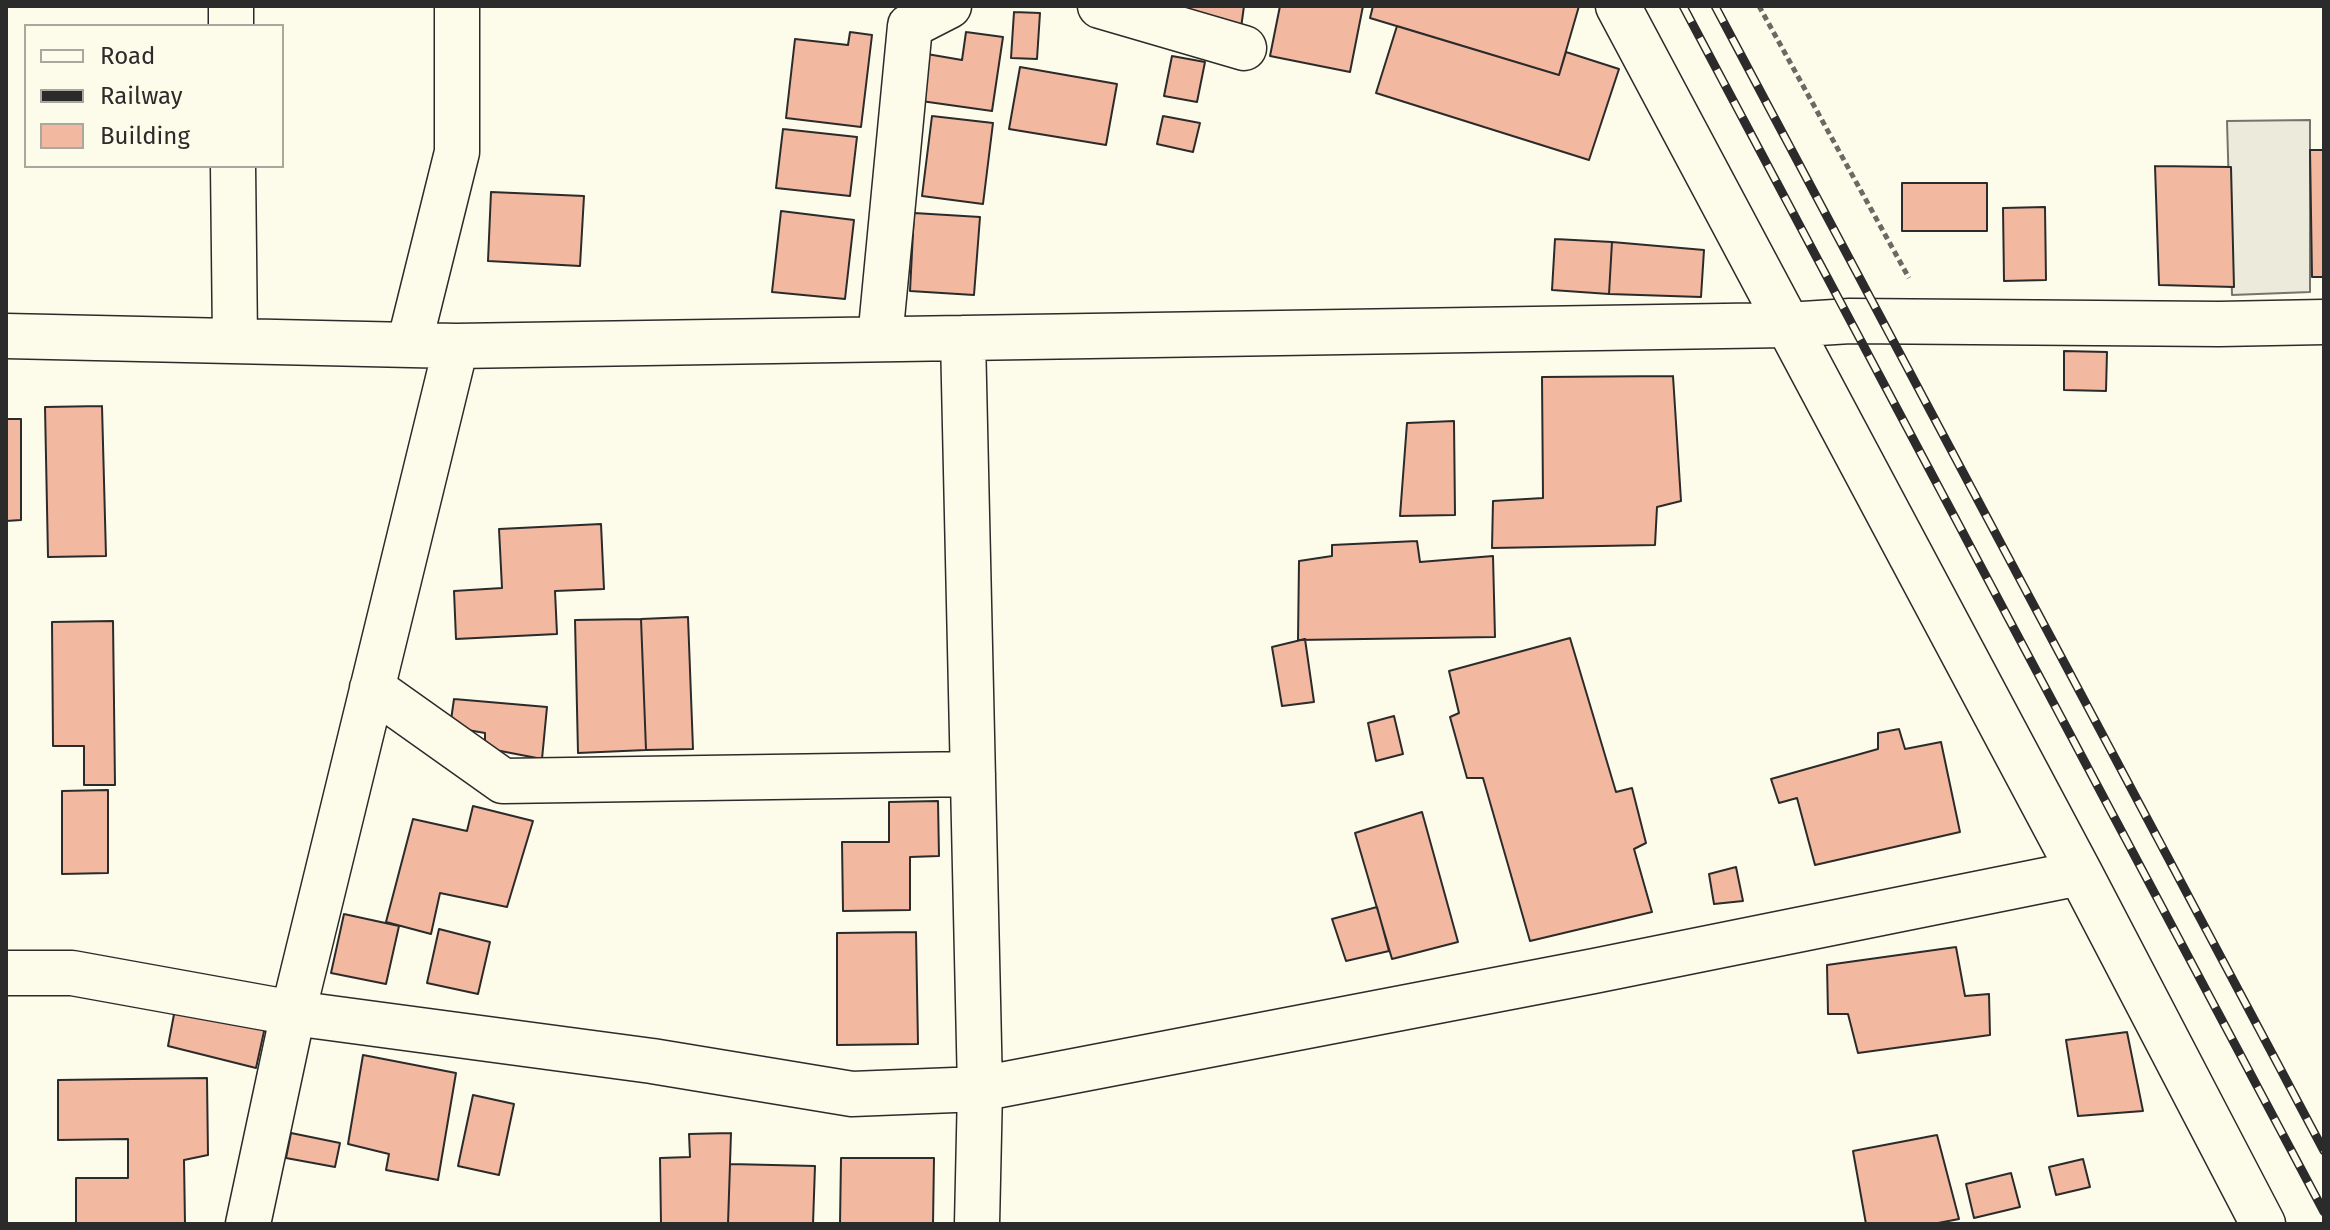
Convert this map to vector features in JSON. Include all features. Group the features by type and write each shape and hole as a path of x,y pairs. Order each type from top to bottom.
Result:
{"street":[{"path":"409,345 457,152 457,6"},
{"path":"880,339 910,26 949,6"},
{"path":"1100,6 1244,48"},
{"path":"1618,6 2080,873 2263,1224"},
{"path":"233,168 235,340"},
{"path":"6,336 456,346 1787,325 1850,321 2324,322"},
{"path":"963,338 980,1089 977,1224"},
{"path":"248,1224 293,1013 456,346"},
{"path":"372,688 503,781 973,774"},
{"path":"6,973 72,973 293,1013 652,1061 852,1094 980,1089 1609,968 2080,873"}],"path":[{"path":"1759,6 1933,321"}],"shaded area":[{"path":"2310,120 2310,292 2232,295 2227,121"}],"building":[{"path":"1153,6 1244,6 1241,28"},
{"path":"1280,6 1363,6 1350,72 1270,56"},
{"path":"1373,6 1579,6 1559,75 1370,18"},
{"path":"1014,12 1040,13 1037,59 1011,58"},
{"path":"1397,26 1559,75 1566,52 1619,69 1589,160 1376,93"},
{"path":"850,32 872,35 861,127 786,118 795,39 848,45"},
{"path":"966,32 1003,37 992,111 914,100 921,53 962,60"},
{"path":"1172,56 1205,62 1197,102 1164,96"},
{"path":"1020,67 1117,84 1106,145 1009,129"},
{"path":"932,116 993,123 983,204 922,196"},
{"path":"1163,116 1200,123 1193,152 1157,144"},
{"path":"783,129 857,137 850,196 776,188"},
{"path":"2310,150 2324,150 2324,277 2312,277"},
{"path":"2155,166 2231,167 2234,287 2159,285"},
{"path":"1902,183 1987,183 1987,231 1902,231"},
{"path":"491,192 584,196 580,266 488,261"},
{"path":"2045,207 2046,280 2004,281 2003,208"},
{"path":"781,211 854,220 845,299 772,292"},
{"path":"914,213 980,217 974,295 910,291"},
{"path":"1555,239 1612,242 1609,294 1552,290"},
{"path":"1612,242 1704,250 1701,297 1609,294"},
{"path":"2064,351 2107,352 2106,391 2064,390"},
{"path":"1673,376 1681,501 1657,507 1655,545 1492,548 1493,501 1543,498 1542,377"},
{"path":"102,406 106,556 48,557 45,407"},
{"path":"6,419 21,419 21,520 6,521"},
{"path":"1454,421 1455,515 1400,516 1407,423"},
{"path":"601,524 604,589 555,591 557,634 456,639 454,591 502,588 499,529"},
{"path":"1417,541 1420,562 1493,556 1495,637 1298,640 1299,561 1332,556 1332,545"},
{"path":"688,617 693,749 646,750 641,619"},
{"path":"641,619 646,750 578,753 575,620"},
{"path":"113,621 115,785 84,785 84,746 53,746 52,622"},
{"path":"1570,638 1616,792 1632,788 1646,843 1634,849 1652,912 1530,941 1483,778 1467,778 1450,717 1459,713 1449,671"},
{"path":"1305,639 1314,702 1282,706 1272,647"},
{"path":"454,699 547,707 542,759 485,748 485,733 450,727"},
{"path":"1394,716 1403,754 1376,761 1368,723"},
{"path":"1899,729 1905,749 1941,742 1960,832 1815,865 1797,798 1779,803 1771,779 1878,749 1878,733"},
{"path":"108,790 108,873 62,874 62,791"},
{"path":"938,801 939,856 910,857 910,910 843,911 842,842 889,842 889,802"},
{"path":"473,806 533,821 507,907 440,893 431,934 386,922 413,819 467,831"},
{"path":"1422,812 1458,942 1392,959 1355,833"},
{"path":"1736,867 1743,901 1714,904 1709,874"},
{"path":"1377,907 1389,951 1346,961 1332,919"},
{"path":"344,914 399,926 386,984 331,973"},
{"path":"439,929 490,942 478,994 427,983"},
{"path":"916,932 918,1044 837,1045 837,933"},
{"path":"1956,947 1965,996 1989,994 1990,1035 1858,1053 1848,1014 1828,1014 1827,965"},
{"path":"175,1009 265,1027 256,1068 168,1046"},
{"path":"2127,1032 2143,1111 2078,1116 2066,1040"},
{"path":"363,1055 456,1073 438,1180 386,1170 389,1154 348,1144"},
{"path":"207,1078 208,1155 184,1160 185,1224 76,1224 76,1178 128,1178 128,1139 58,1140 58,1080"},
{"path":"473,1095 514,1104 499,1175 458,1166"},
{"path":"291,1133 340,1143 335,1167 286,1158"},
{"path":"731,1133 728,1224 661,1224 660,1158 690,1157 689,1134"},
{"path":"1937,1135 1959,1219 1933,1224 1866,1224 1853,1151"},
{"path":"841,1158 934,1158 933,1224 840,1224"},
{"path":"2083,1159 2090,1187 2056,1195 2049,1167"},
{"path":"730,1164 815,1166 813,1224 728,1224"},
{"path":"2011,1173 2020,1207 1974,1218 1966,1184"}],"railway":[{"path":"1683,6 2324,1212"},
{"path":"1715,6 2324,1151"}]}
